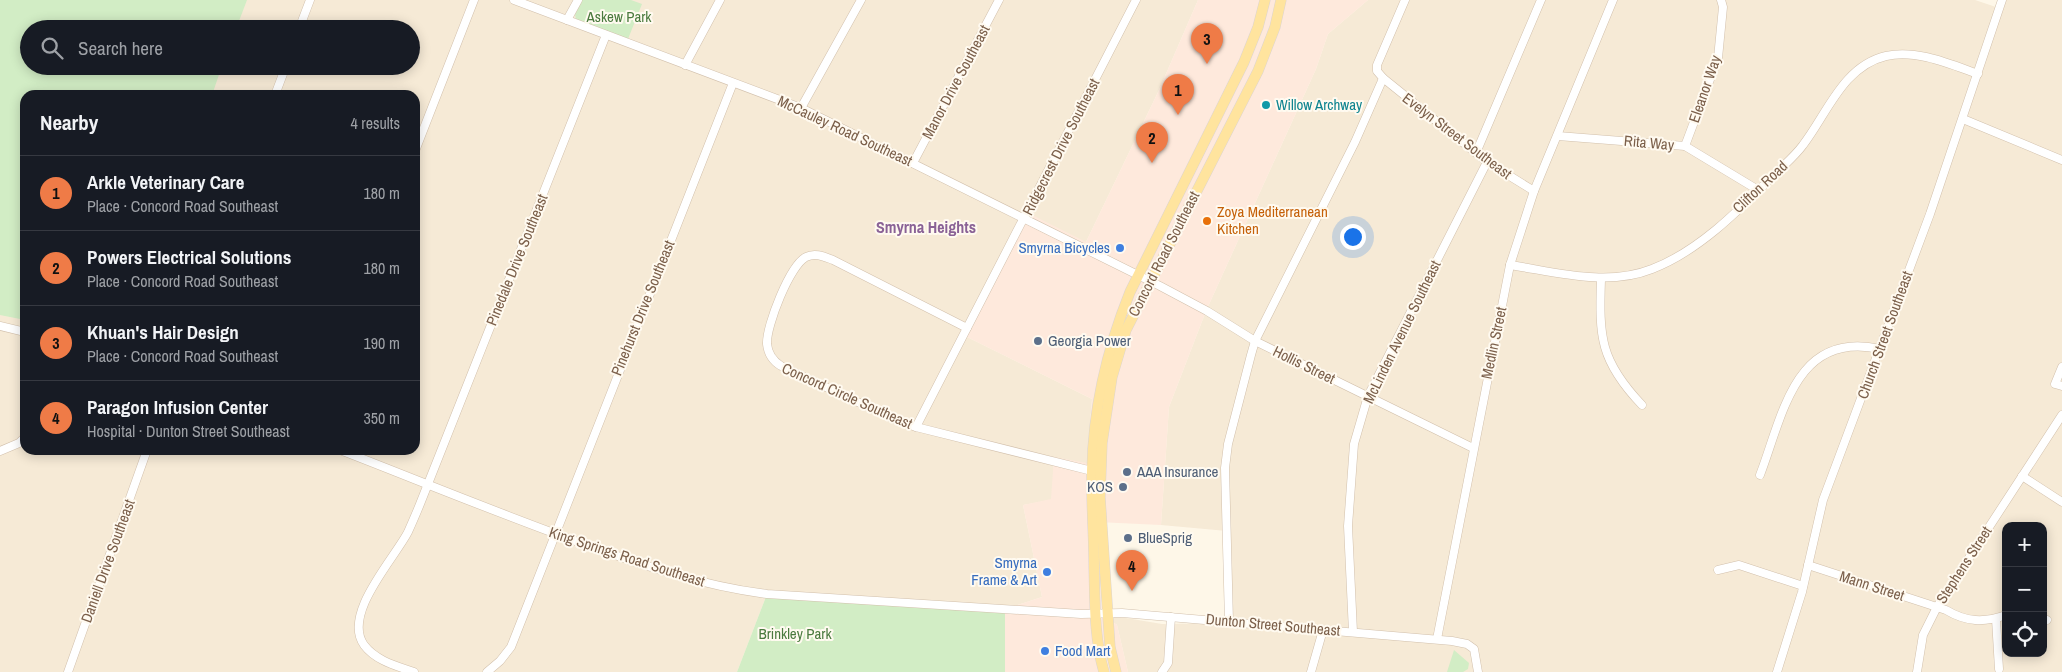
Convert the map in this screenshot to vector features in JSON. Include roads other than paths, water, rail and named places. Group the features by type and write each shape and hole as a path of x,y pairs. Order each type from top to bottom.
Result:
{"main road":[{"name":"Concord Road Southeast","path":"1104,672 1098,646 1096,614 1092,471 1096,419 1103,377 1116,329 1137,276 1244,62 1258,27 1265,0"},
{"name":"Concord Road Southeast","path":"1116,672 1110,647 1100,497 1104,420 1121,341 1258,70 1275,26 1282,0"}],"street":[{"path":"302,20 310,0"},
{"path":"420,138 474,0"},
{"name":"McCauley Road Southeast","path":"514,0 801,108 1137,276"},
{"path":"567,20 578,0"},
{"path":"685,65 720,0"},
{"path":"801,108 861,0"},
{"name":"Manor Drive Southeast","path":"913,163 999,0"},
{"name":"Ridgecrest Drive Southeast","path":"916,427 1136,0"},
{"path":"1229,622 1225,468 1228,444 1256,341 1355,142 1383,78 1376,68 1404,0"},
{"path":"1476,153 1541,0"},
{"name":"Medlin Street","path":"1437,639 1510,265 1534,191 1613,0"},
{"name":"Eleanor Way","path":"1685,146 1718,58 1723,8 1721,0"},
{"name":"Church Street Southeast","path":"1777,672 1803,586 1823,500 1963,119 2002,0"},
{"name":"Pinedale Drive Southeast","path":"414,672 374,655 363,644 359,630 361,614 369,592 408,532 606,35"},
{"name":"Clifton Road","path":"1510,265 1601,278 1651,270 1672,260 1701,241 1758,190 1803,146 1835,95 1853,74 1870,63 1885,56 1910,55 1935,60 1978,74"},
{"path":"277,90 283,75"},
{"name":"Evelyn Street Southeast","path":"1383,78 1487,162 1534,191"},
{"name":"Pinehurst Drive Southeast","path":"486,672 500,661 511,647 554,533 733,83"},
{"path":"1963,119 2062,160"},
{"name":"Rita Way","path":"1558,136 1685,146 1758,190"},
{"name":"McLinden Avenue Southeast","path":"1353,632 1348,526 1354,444 1368,396 1487,162"},
{"name":"Concord Circle Southeast","path":"967,328 822,256 808,256 795,269 778,303 768,336 767,346 774,362 872,410 916,427 1092,471"},
{"name":"Hollis Street","path":"1137,276 1207,311 1256,341 1473,448"},
{"path":"1601,278 1600,323 1604,347 1618,376 1642,405"},
{"path":"0,326 20,331"},
{"path":"1760,475 1790,396 1803,371 1822,356 1847,345 1880,349"},
{"path":"2062,367 2055,384 2062,386"},
{"name":"Stephens Street","path":"1917,672 1923,635 1936,607 2062,415"},
{"path":"0,451 20,442"},
{"name":"Daniell Drive Southeast","path":"68,672 145,455"},
{"name":"King Springs Road Southeast","path":"353,455 554,533 674,575 748,592 1108,614"},
{"path":"2022,476 2062,502"},
{"path":"1718,570 1739,565 1803,586"},
{"name":"Mann Street","path":"1808,565 1936,607 1961,619 1972,621 1996,619 2002,617"},
{"name":"Dunton Street Southeast","path":"1108,614 1171,617 1437,639"},
{"path":"1164,671 1168,663 1171,617"},
{"path":"1996,619 1999,669"},
{"path":"1311,672 1323,630"},
{"path":"1437,639 1460,642 1471,646 1476,652 1478,672"}],"place":[{"name":"Khuan's Hair Design","path":"1207,64"},
{"name":"Willow Archway","path":"1266,105"},
{"name":"Arkle Veterinary Care","path":"1178,115"},
{"name":"Powers Electrical Solutions","path":"1152,163"},
{"name":"Zoya Mediterranean Kitchen","path":"1207,221"},
{"name":"Smyrna Bicycles","path":"1120,248"},
{"name":"Georgia Power","path":"1038,341"},
{"name":"AAA Insurance","path":"1127,472"},
{"name":"KOS","path":"1123,487"},
{"name":"BlueSprig","path":"1128,538"},
{"name":"Smyrna Frame & Art","path":"1047,572"},
{"name":"Paragon Infusion Center","path":"1132,591"},
{"name":"Food Mart","path":"1045,651"}],"district":[{"name":"Smyrna Heights","path":"926,227"}],"park label":[{"name":"Askew Park","path":"619,17"},
{"name":"Brinkley Park","path":"795,634"}]}
